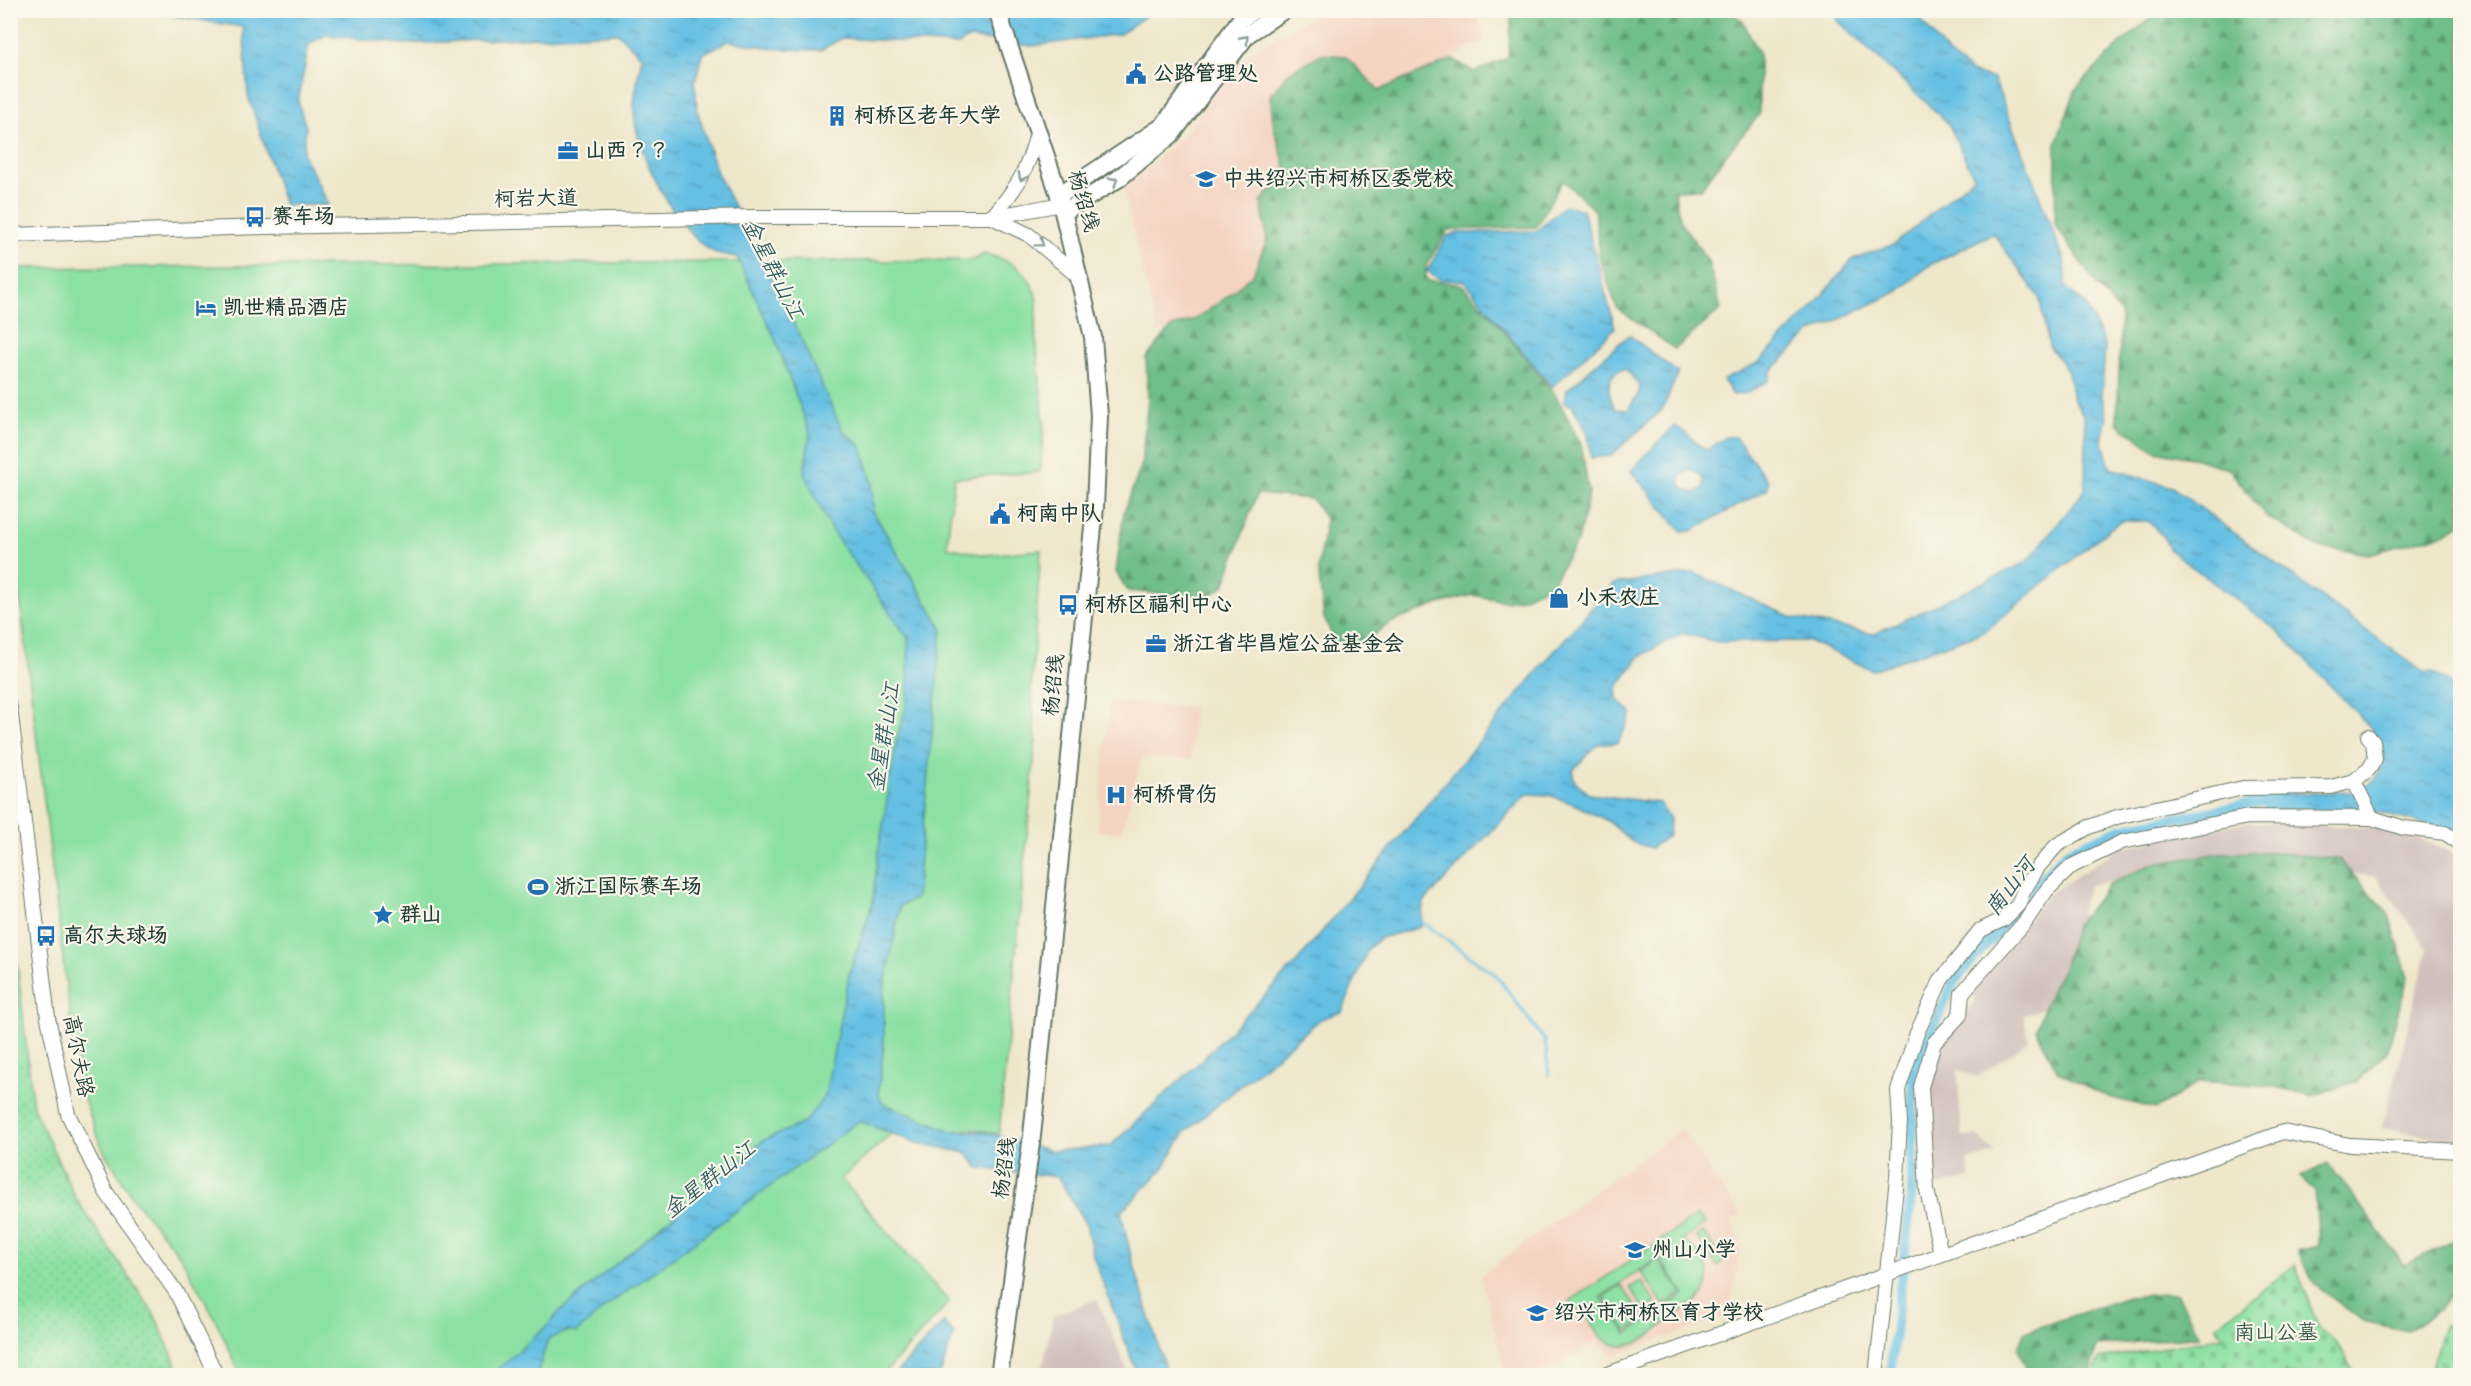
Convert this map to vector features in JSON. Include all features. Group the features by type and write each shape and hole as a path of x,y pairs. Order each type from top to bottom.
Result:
{"main road":[{"name":"杨绍线","path":"997,10 1062,204 1081,279 1093,337 1099,417 1095,507 1032,1136 999,1376"},
{"name":"柯岩大道","path":"1062,204 1163,126 1240,20 1254,10"},
{"name":"柯岩大道","path":"1062,204 1118,179 1172,134 1248,34 1284,10"}],"street":[{"path":"1038,129 1029,163 1016,189 992,217 1029,235 1081,279"},
{"name":"柯岩大道","path":"10,235 266,227 757,217 992,217 1062,204"},
{"name":"高尔夫路","path":"10,707 48,1018 68,1114 106,1192 176,1292 217,1376"},
{"path":"1876,1376 1897,1178 1900,1122 1898,1090 1917,1033 1941,980 1981,930 2004,919 2018,905 2038,867 2057,845 2089,827 2117,817 2243,789 2331,787 2354,781 2369,769 2375,759 2373,742 2368,736"},
{"path":"2354,781 2372,818"},
{"path":"1941,1254 1927,1190 1921,1087 1934,1043 1959,1015 1962,993 2025,922 2046,891 2072,866 2122,842 2248,817 2372,818 2404,828 2445,833 2460,843"},
{"path":"2057,845 2072,866"},
{"path":"1917,1033 1934,1043"},
{"path":"1602,1376 2283,1132 2350,1145 2460,1151"}],"shaded area":[{"name":"中共绍兴市柯桥区委党校","path":"1327,10 1476,11 1486,41 1470,46 1453,59 1379,90 1345,56 1274,129 1287,171 1261,202 1267,240 1253,274 1228,296 1194,320 1158,333 1123,187 1181,138 1241,58"},
{"name":"柯桥骨伤","path":"1110,702 1193,707 1191,759 1142,758 1121,833 1097,831"},
{"path":"2246,822 2400,829 2460,857 2460,1141 2382,1128 2428,949 2376,877 2247,859 2089,885 2080,912 2096,939 2048,1007 2023,1015 2029,1041 1977,1077 1957,1069 1962,1137 1978,1136 1995,1153 1968,1161 1970,1178 1936,1186 1926,1087 1936,1045 1976,1001 1971,988 2049,894 2120,848"},
{"path":"1681,1129 1741,1216 1731,1220 1741,1245 1729,1312 1725,1317 1611,1356 1597,1341 1557,1367 1531,1375 1506,1375 1481,1275"},
{"path":"1097,1299 1129,1375 1041,1375 1053,1316"}],"green space":[{"path":"1726,10 1742,20 1759,53 1759,115 1701,189 1674,190 1680,221 1708,261 1721,309 1675,349 1617,308 1600,260 1595,210 1563,180 1536,227 1448,230 1426,265 1426,280 1462,285 1494,319 1555,394 1581,444 1589,493 1578,540 1551,584 1522,598 1505,601 1472,595 1439,604 1390,623 1357,647 1335,641 1324,618 1318,568 1326,520 1312,499 1257,494 1224,586 1208,597 1128,591 1116,572 1124,512 1141,467 1148,398 1146,358 1172,327 1194,320 1228,296 1253,274 1267,240 1261,202 1287,171 1274,129 1270,96 1288,73 1321,54 1345,56 1379,90 1453,59 1474,72 1508,58 1512,11"},
{"path":"2159,11 2460,11 2460,524 2446,533 2369,554 2317,547 2266,516 2229,469 2197,459 2155,451 2117,423 2121,314 2096,284 2055,225 2056,143 2076,89 2121,43"},
{"name":"浙江国际赛车场","path":"984,254 1010,263 1028,278 1033,288 1036,299 1035,327 1044,425 1040,472 954,478 947,547 985,555 1041,550 1031,690 1036,739 999,1134 974,1129 951,1131 912,1115 841,1179 949,1302 883,1375 241,1375 216,1321 181,1257 135,1201 103,1150 82,1094 69,1009 14,549 10,480 10,268 974,260"},
{"path":"2274,852 2339,859 2389,915 2408,977 2387,1052 2357,1081 2312,1096 2272,1086 2200,1081 2156,1109 2109,1097 2058,1072 2036,1029 2052,988 2063,969 2075,927 2109,884 2153,864 2220,853"},
{"path":"10,898 33,1107 76,1199 154,1314 181,1375 11,1375"},
{"path":"2327,1164 2404,1265 2460,1238 2460,1287 2438,1310 2408,1331 2363,1321 2315,1285 2297,1251 2319,1246 2315,1191 2300,1177"},
{"path":"1698,1215 1705,1224 1682,1241 1697,1251 1706,1265 1708,1280 1706,1289 1694,1303 1641,1341 1627,1346 1610,1343 1596,1332 1591,1324 1587,1306 1578,1312 1570,1301","holes":["1659,1257 1684,1294 1627,1334 1601,1297"]},
{"path":"1703,1232 1723,1261 1717,1266 1696,1236"},
{"path":"1658,1260 1682,1293 1664,1305 1641,1272"},
{"name":"南山公墓","path":"2295,1265 2319,1328 2337,1344 2357,1375 2095,1375 2099,1359 2223,1337 2216,1326"},
{"path":"1641,1281 1656,1303 1645,1310 1630,1288"},
{"path":"1621,1285 1645,1319 1627,1331 1604,1297"},
{"path":"2177,1293 2200,1336 2096,1346 2091,1375 2029,1375 2018,1349 2024,1332 2128,1297"},
{"path":"2444,1324 2460,1335 2460,1375 2430,1375"}],"water":[{"path":"142,11 1152,11 1120,34 1032,46 969,38 958,45 842,38 821,50 780,49 728,41 702,54 695,82 697,110 717,173 795,325 842,430 862,447 872,481 873,512 942,628 916,898 900,906 884,991 884,1045 878,1094 882,1103 951,1131 984,1132 1052,1151 1110,1146 1203,1059 1296,963 1545,662 1613,584 1694,573 1793,618 1874,634 2027,562 2085,490 2084,416 2073,399 2068,371 2049,346 2039,297 1993,233 1930,265 1897,292 1810,333 1771,371 1768,381 1748,393 1733,395 1723,380 1758,363 1808,312 1853,259 1895,244 1974,177 1948,123 1837,20 1832,11 1914,11 1948,54 1971,72 1994,79 2064,260 2066,287 2086,305 2105,346 2102,397 2107,417 2102,439 2110,468 2172,487 2423,672 2432,672 2460,690 2460,834 2377,812 2266,810 2264,794 2351,792 2365,787 2377,776 2385,757 2370,727 2278,631 2170,550 2163,536 2148,521 2122,521 2112,527 1984,632 1872,670 1809,641 1717,642 1682,633 1639,657 1616,689 1617,699 1632,714 1618,743 1598,744 1573,770 1573,779 1589,794 1659,803 1670,819 1669,835 1651,848 1632,842 1608,821 1576,805 1549,795 1527,794 1423,903 1421,927 1380,938 1368,949 1342,1012 1321,1019 1185,1132 1162,1170 1121,1212 1130,1252 1167,1375 1138,1375 1094,1259 1086,1225 1058,1177 979,1168 967,1153 917,1143 859,1121 606,1307 576,1333 568,1331 548,1339 537,1375 494,1375 560,1311 764,1140 804,1123 825,1096 849,974 873,902 878,855 897,739 908,699 908,638 832,531 804,473 810,433 775,339 737,257 713,252 697,239 671,207 650,168 636,129 634,112 635,92 642,57 618,33 404,44 326,35 309,44 298,102 306,127 303,154 329,205 284,205 248,95 243,27"},
{"path":"1565,205 1583,210 1615,328 1552,387 1464,281 1441,280 1427,271 1447,236 1458,233 1537,231"},
{"path":"1629,335 1678,373 1662,410 1610,456 1591,458 1588,434 1572,405 1564,403 1566,391","holes":["1626,369 1640,386 1639,393 1628,410 1615,409 1609,391 1614,374"]},
{"path":"1674,426 1707,450 1726,437 1735,437 1768,481 1767,489 1692,531 1682,532 1631,471","holes":["1692,469 1703,478 1704,487 1696,493 1685,490 1679,482 1681,475"]},
{"path":"944,1322 954,1334 940,1375 894,1375"}],"waterway":[{"name":"南山河","path":"1890,1376 1912,1192 1913,1072 1954,982 1988,942 2025,907 2042,877 2069,851 2120,829 2259,802 2277,802"},
{"path":"1419,920 1496,975 1545,1041 1549,1075"}],"place":[{"name":"公路管理处","path":"1136,74"},
{"name":"柯桥区老年大学","path":"837,116"},
{"name":"山西？？","path":"568,151"},
{"name":"中共绍兴市柯桥区委党校","path":"1206,179"},
{"name":"赛车场","path":"255,217"},
{"name":"凯世精品酒店","path":"206,308"},
{"name":"柯南中队","path":"1000,514"},
{"name":"小禾农庄","path":"1559,598"},
{"name":"柯桥区福利中心","path":"1068,605"},
{"name":"浙江省毕昌煊公益基金会","path":"1156,644"},
{"name":"柯桥骨伤","path":"1116,795"},
{"name":"浙江国际赛车场","path":"538,887"},
{"name":"群山","path":"383,915"},
{"name":"高尔夫球场","path":"46,936"},
{"name":"州山小学","path":"1635,1250"},
{"name":"绍兴市柯桥区育才学校","path":"1537,1313"}],"water label":[{"name":"金星群山江","path":"772,269"},
{"name":"金星群山江","path":"885,737"},
{"name":"金星群山江","path":"710,1180"}]}
